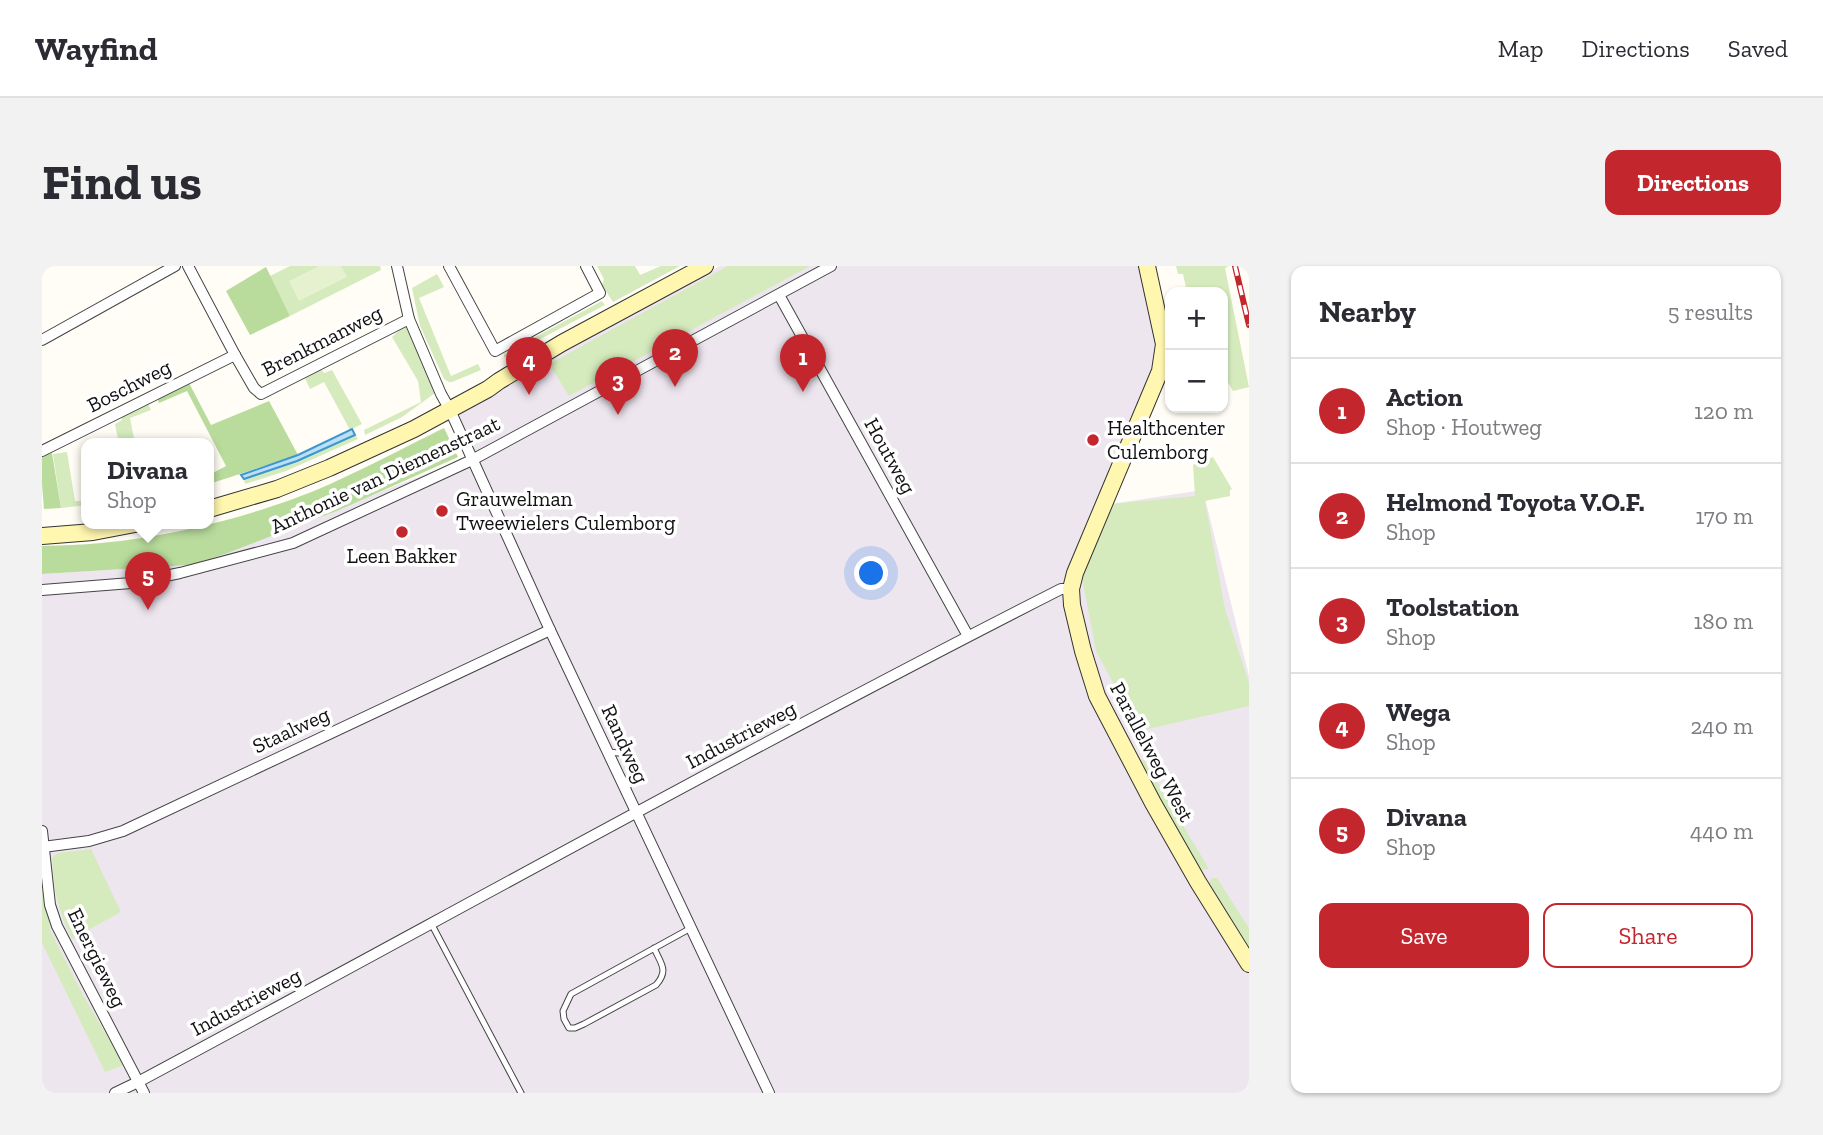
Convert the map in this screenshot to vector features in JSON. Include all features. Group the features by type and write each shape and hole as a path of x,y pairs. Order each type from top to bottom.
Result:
{"street":[{"path":"42,340 175,266"},
{"path":"188,266 235,355"},
{"name":"Randweg","path":"397,266 409,319 472,460 769,1093"},
{"path":"449,266 495,351 600,293 586,266"},
{"path":"214,508 277,489 414,429 448,406 488,389 562,343 705,266"},
{"name":"Anthonie van Diemenstraat","path":"42,590 131,583 293,543 472,460 831,266"},
{"name":"Parallelweg West","path":"1147,266 1164,344 1160,372 1074,573 1072,605 1097,696 1153,803 1249,964"},
{"name":"Houtweg","path":"779,295 968,636"},
{"name":"Brenkmanweg","path":"235,355 254,388 261,394 409,319"},
{"name":"Boschweg","path":"42,451 235,355"},
{"path":"42,529 81,528"},
{"path":"42,536 107,529"},
{"name":"Industrieweg","path":"115,1093 968,636 1061,589 1071,589"},
{"name":"Staalweg","path":"43,846 89,841 124,831 550,630"},
{"name":"Energieweg","path":"42,831 50,905 57,926 144,1093"}],"lane":[{"path":"608,752 629,754 636,769 626,792"},
{"path":"432,925 521,1093"},
{"path":"654,948 664,972 656,985 584,1024 569,1028 563,1011 571,994 654,948 691,928"}],"shaded area":[{"path":"720,266 1145,266 1165,341 1165,354 1111,504 1203,490 1249,676 1249,1093 42,1093 42,574 190,565 473,456 457,407"}],"green space":[{"path":"290,266 380,266 381,270 290,316 270,276"},
{"path":"319,266 341,266 347,277 299,301 289,281"},
{"path":"597,266 635,266 640,275 661,266 680,266 613,302 602,285 604,279"},
{"path":"728,266 810,266 569,396 549,364"},
{"path":"1176,266 1229,266 1225,268 1249,387 1233,391 1228,382 1228,287 1186,287 1183,274 1178,274"},
{"path":"266,267 290,316 250,335 226,291"},
{"path":"437,274 444,287 419,298 451,376 478,364 481,370 452,382 444,379 420,326 412,288"},
{"path":"602,301 605,305 504,358 504,354"},
{"path":"405,325 435,393 402,417 365,435 364,430 421,402 418,381 392,337"},
{"path":"321,369 324,373 332,370 362,424 350,430 324,382 310,389 305,378"},
{"path":"188,381 211,425 269,401 298,455 214,482 214,472 226,466 214,438 211,438 187,391 159,403 157,398"},
{"path":"148,403 151,410 130,418 134,438 118,438 115,424 122,420 122,413"},
{"path":"444,428 458,457 339,510 190,565 42,574 42,546 94,544 190,529 214,529 214,523 288,501 364,468"},
{"path":"355,435 358,439 286,471 245,484 244,479 297,461"},
{"path":"67,452 75,501 81,501 81,506 61,508 53,454"},
{"path":"52,453 61,508 44,509 42,456"},
{"path":"1213,457 1232,489 1230,496 1205,501 1225,609 1249,683 1249,706 1139,731 1096,651 1081,573 1110,504 1195,496 1193,465"},
{"path":"1144,760 1209,869 1200,870 1137,762"},
{"path":"91,849 121,912 72,939 57,899 52,858 58,853"},
{"path":"42,870 50,930 83,995 124,1065 105,1072 42,943"},
{"path":"1212,878 1217,878 1249,928 1249,952 1209,890"}],"water":[{"path":"352,429 355,435 297,461 244,479 241,475 298,455"}],"railway":[{"path":"1235,266 1249,325"}],"place":[{"name":"Helmond Toyota V.O.F.","path":"675,387"},
{"name":"Action","path":"803,392"},
{"name":"Wega","path":"529,395"},
{"name":"Toolstation","path":"618,415"},
{"name":"Healthcenter Culemborg","path":"1093,440"},
{"name":"Grauwelman Tweewielers Culemborg","path":"442,511"},
{"name":"Leen Bakker","path":"402,532"},
{"name":"Divana","path":"148,610"}]}
